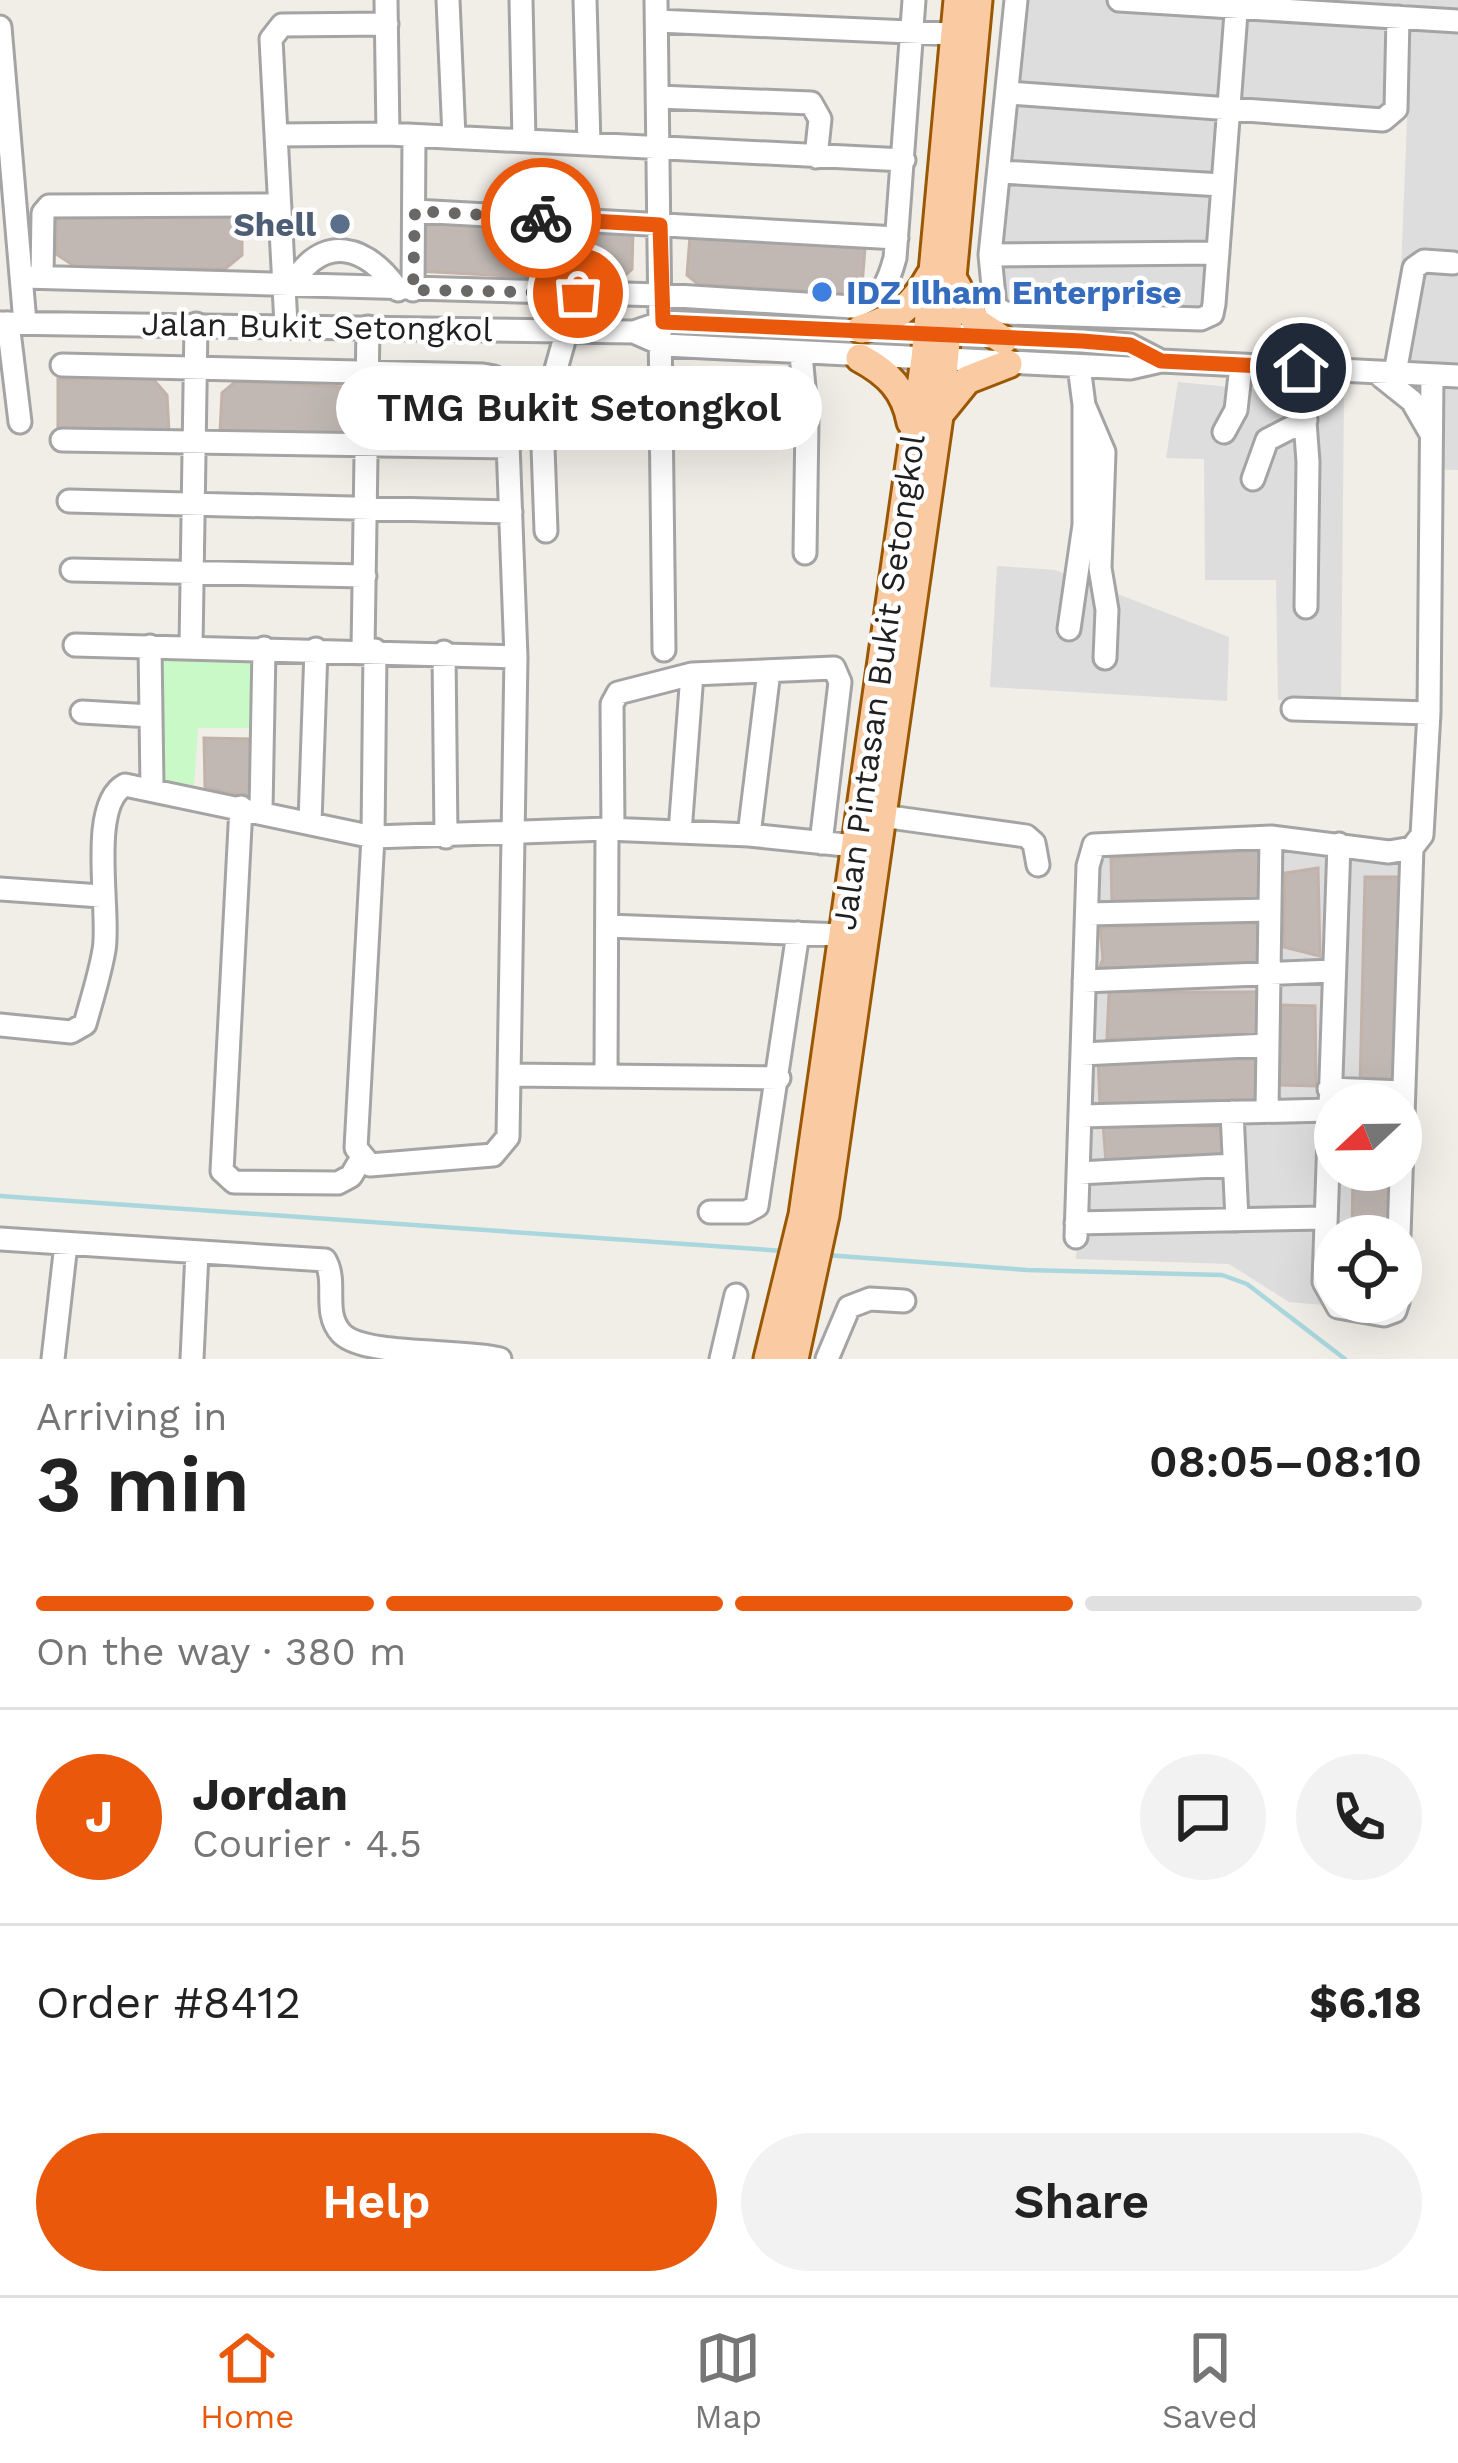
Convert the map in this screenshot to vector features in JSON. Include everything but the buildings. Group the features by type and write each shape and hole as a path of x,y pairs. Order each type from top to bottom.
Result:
{"main road":[{"name":"Jalan Pintasan Bukit Setongkol","path":"942,276 933,32 958,0"},
{"name":"Jalan Pintasan Bukit Setongkol","path":"794,1359 882,816 939,416 936,348 942,276 978,0"},
{"path":"861,329 892,320 942,276 965,309 1005,339 939,416"},
{"name":"Jalan Pintasan Bukit Setongkol","path":"814,1215 855,846 912,445 936,348"},
{"path":"860,358 884,371 902,392 911,417 912,445"},
{"name":"Jalan Pintasan Bukit Setongkol","path":"768,1359 804,1279"}],"street":[{"path":"386,0 388,134"},
{"path":"448,0 454,137"},
{"path":"521,0 524,140"},
{"path":"585,0 589,144"},
{"path":"775,26 777,0"},
{"path":"28,284 661,295 853,307 876,299 887,286 897,238 904,160 933,32 914,0"},
{"path":"1016,0 990,255 991,298 1005,339 1201,319 1212,314 1237,4"},
{"path":"1119,0 1458,21"},
{"path":"664,650 657,11 775,26 933,32"},
{"path":"1008,93 1392,117 1398,17"},
{"path":"286,325 287,286 277,205 275,30 282,25 387,24"},
{"path":"0,27 9,234 28,284 52,311 88,322"},
{"path":"658,98 812,104 820,118 816,157"},
{"path":"278,135 388,134 904,160"},
{"path":"406,290 415,211 414,136"},
{"path":"1000,172 1222,185"},
{"path":"20,422 8,319 28,284 43,213 49,206 277,205"},
{"path":"415,211 897,238"},
{"path":"287,286 313,259 332,248 346,248 367,255 406,290"},
{"path":"990,255 1217,253"},
{"path":"1431,435 1412,401 1386,373 1414,268 1424,261 1453,262"},
{"name":"Jalan Bukit Setongkol","path":"8,319 634,332 663,322 861,329 936,348"},
{"path":"191,647 196,324"},
{"path":"264,648 222,1171 234,1182 338,1183 351,1176 361,1159 356,1148 373,837 364,576 368,327"},
{"path":"546,531 542,419 567,330"},
{"name":"Jalan Bukit Setongkol","path":"634,332 664,345 860,358 1005,339 1130,345 1161,361"},
{"name":"Jalan Bukit Setongkol","path":"1005,339 1079,366 1130,368 1161,361 1458,380"},
{"path":"801,354 805,553"},
{"name":"Jalan Bukit Setongkol","path":"62,364 494,377 506,390 516,657 508,1138 494,1155 370,1165 361,1159"},
{"path":"1069,629 1084,525 1084,405 1079,366"},
{"path":"1224,432 1236,410 1241,366"},
{"path":"1301,368 1306,420 1306,607"},
{"path":"1403,1083 1412,848 1422,835 1429,713 1432,375"},
{"path":"1432,404 1458,380"},
{"path":"1084,405 1104,452 1100,568 1107,610 1105,658"},
{"path":"1252,479 1267,440 1306,420"},
{"path":"62,440 509,448"},
{"path":"69,501 511,512"},
{"path":"72,570 364,576"},
{"path":"74,645 516,657"},
{"path":"150,646 152,787"},
{"path":"310,822 316,649"},
{"path":"444,652 446,837"},
{"path":"606,1076 612,704 629,687 692,674 834,668 840,682 821,843"},
{"path":"748,835 769,671"},
{"path":"680,832 692,674"},
{"path":"1293,709 1429,713"},
{"path":"82,712 151,716"},
{"path":"0,1025 70,1032 85,1024 106,944 100,896 109,802 115,790 125,785 373,837 610,829 855,846"},
{"path":"882,816 1026,836 1034,843 1038,865"},
{"path":"1314,1218 1076,1230 1090,853 1100,842 1271,837 1389,852 1412,848"},
{"path":"1267,1111 1271,837"},
{"path":"1330,1083 1340,844"},
{"path":"0,889 100,896"},
{"path":"1087,914 1270,910"},
{"path":"608,926 843,935"},
{"path":"710,1212 746,1212 757,1206 798,933"},
{"path":"1084,981 1334,971"},
{"path":"1082,1054 1268,1045"},
{"path":"509,1075 779,1078"},
{"path":"1080,1116 1267,1111 1314,1103"},
{"path":"1232,1112 1237,1220"},
{"path":"1078,1173 1234,1165"},
{"path":"0,1240 325,1260 331,1272 329,1304 340,1332 362,1346 471,1351 500,1359"},
{"path":"53,1359 66,1244"},
{"path":"192,1359 197,1252"},
{"path":"721,1359 736,1295"},
{"path":"827,1359 849,1307 870,1299 904,1301"}],"shaded area":[{"path":"1014,0 1458,0 1458,470 1427,469 1428,376 1397,374 1411,18 1389,117 1223,107 1210,323 992,307"},
{"path":"1178,382 1344,398 1341,700 1278,700 1276,580 1205,580 1204,459 1166,458"},
{"path":"997,566 1055,570 1229,637 1227,701 990,687"},
{"path":"1270,840 1385,862 1408,858 1400,1083 1314,1083 1314,1191 1396,1191 1396,1215 1314,1215 1314,1304 1289,1302 1229,1264 1076,1259 1092,855"}],"green space":[{"path":"158,654 257,655 258,728 198,728 194,786 161,779"}],"waterway":[{"path":"0,1196 784,1251"},
{"path":"826,1255 1027,1270 1222,1275 1247,1284 1345,1359"}],"way so far":[{"path":"541,218 415,211 413,290 578,293"}],"place":[{"name":"Shell","path":"340,224"},
{"name":"IDZ Ilham Enterprise","path":"822,292"},
{"name":"TMG Bukit Setongkol","path":"578,293"}],"route":[{"path":"541,218 660,225 663,322 1082,341 1130,345 1161,361 1301,368"}]}
